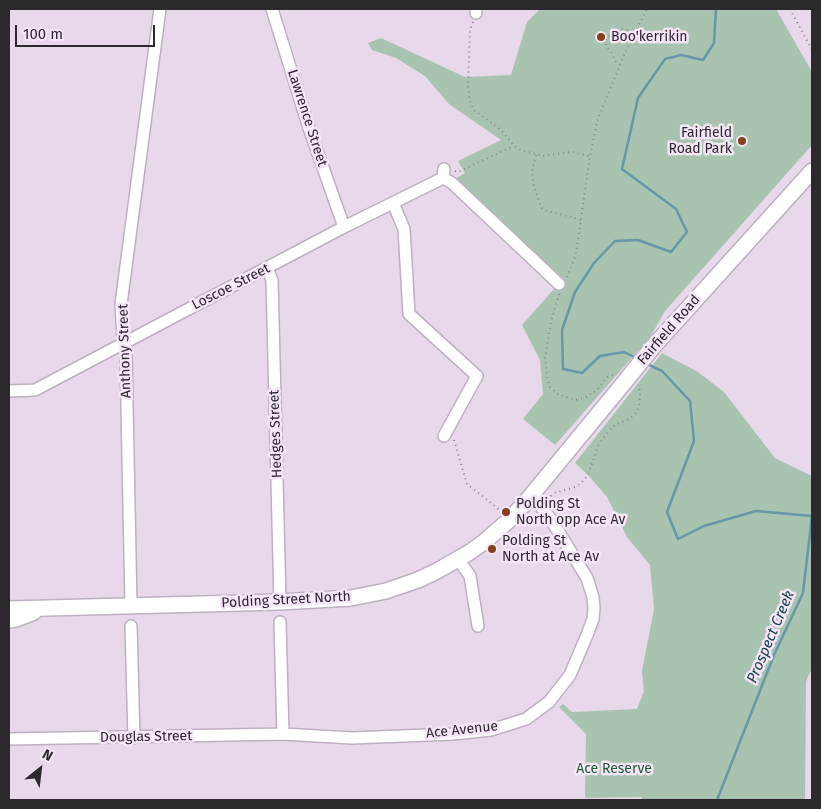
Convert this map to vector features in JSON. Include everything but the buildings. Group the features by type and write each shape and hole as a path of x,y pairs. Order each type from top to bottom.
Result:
{"main road":[{"name":"Fairfield Road","path":"531,495 627,382 652,348 812,171"},
{"name":"Polding Street North","path":"9,609 280,602 352,598 386,591 418,580 458,559 484,542 507,522 531,495"},
{"path":"9,620 42,608"}],"street":[{"name":"Anthony Street","path":"131,606 126,355 123,342 121,304 160,9"},
{"name":"Lawrence Street","path":"272,9 309,128 344,226"},
{"name":"Loscoe Street","path":"9,391 35,390 344,226 393,204 443,173"},
{"path":"443,173 560,284"},
{"path":"393,204 404,229 409,314 477,376 447,430"},
{"name":"Hedges Street","path":"267,268 272,280 280,602"},
{"name":"Ace Avenue","path":"282,734 352,738 452,734 491,730 526,718 549,702 570,675 581,652 593,619 594,597 588,578 550,518 531,495"},
{"path":"458,559 470,576 478,626"},
{"path":"280,622 282,734"},
{"path":"131,626 134,738"},
{"name":"Douglas Street","path":"9,739 282,734"}],"path":[{"path":"552,504 550,500 554,493 575,487 582,482 588,475 600,444 607,433 616,425 630,419 639,406 640,390 616,373 610,374 597,390 585,398 574,400 558,394 550,387 545,358 560,284 576,254 597,121 620,65 647,9"},
{"path":"790,9 812,50"},
{"path":"472,24 470,30 468,88 470,102 474,110 501,130 514,146 536,155 543,156 571,152 590,156"},
{"path":"620,65 606,46 606,38 622,29 636,32"},
{"path":"443,173 458,172 514,146"},
{"path":"536,155 532,172 533,183 541,207 544,210 582,220"},
{"path":"447,430 467,484 503,513"}],"green space":[{"name":"Fairfield Road Park","path":"540,9 776,9 812,72 812,145 665,311 650,337 555,445 523,419 543,394 540,360 522,325 562,280 455,179 465,173 458,161 501,140 449,104 425,76 396,58 372,50 368,43 381,38 465,77 511,75 527,22"},
{"name":"Ace Reserve","path":"662,353 698,372 724,392 775,458 812,476 812,670 806,682 805,800 642,800 642,797 585,798 586,734 559,707 563,704 572,712 637,709 644,691 642,671 654,609 650,565 627,537 607,497 575,463"}],"waterway":[{"name":"Prospect Creek","path":"638,359 624,352 600,356 582,373 563,369 562,330 575,292 594,263 615,241 638,240 671,252 687,232 676,209 622,169 638,98 665,59 681,55 703,60 714,43 716,9"},
{"name":"Prospect Creek","path":"647,364 662,371 690,401 694,441 667,512 678,539 704,526 756,511 812,516 803,593 774,655 717,800"}],"place":[{"name":"Boo'kerrikin","path":"601,37"},
{"name":"Fairfield Road Park","path":"742,141"},
{"name":"Polding St North opp Ace Av","path":"506,512"},
{"name":"Polding St North at Ace Av","path":"492,549"}]}
